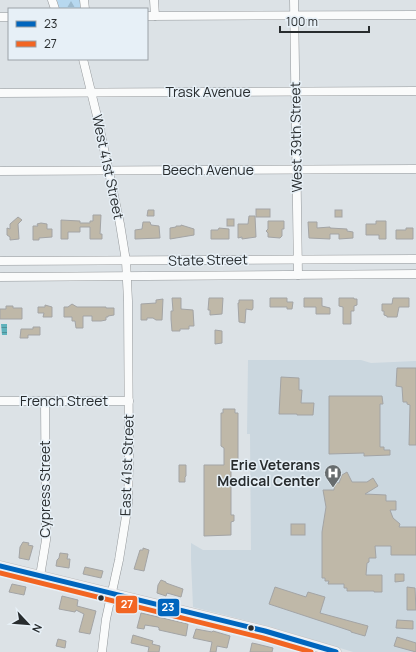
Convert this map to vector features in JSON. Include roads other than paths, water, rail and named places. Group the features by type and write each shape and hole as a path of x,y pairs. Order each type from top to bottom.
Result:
{"main road":[{"path":"0,566 265,631 331,651"}],"street":[{"path":"154,0 151,16 416,15"},
{"name":"West 39th Street","path":"294,0 298,274"},
{"name":"West 41st Street","path":"83,60 92,93 120,224 127,276"},
{"name":"Trask Avenue","path":"0,93 416,91"},
{"name":"Beech Avenue","path":"0,171 416,169"},
{"name":"State Street","path":"0,262 416,259"},
{"name":"State Street","path":"0,277 416,274"},
{"name":"East 41st Street","path":"102,652 102,638 122,548 128,504 127,276"},
{"name":"Cypress Street","path":"40,576 46,540 45,401"},
{"name":"French Street","path":"0,402 128,401"}],"place":[{"name":"Erie Veterans Medical Center","path":"333,488"}]}
